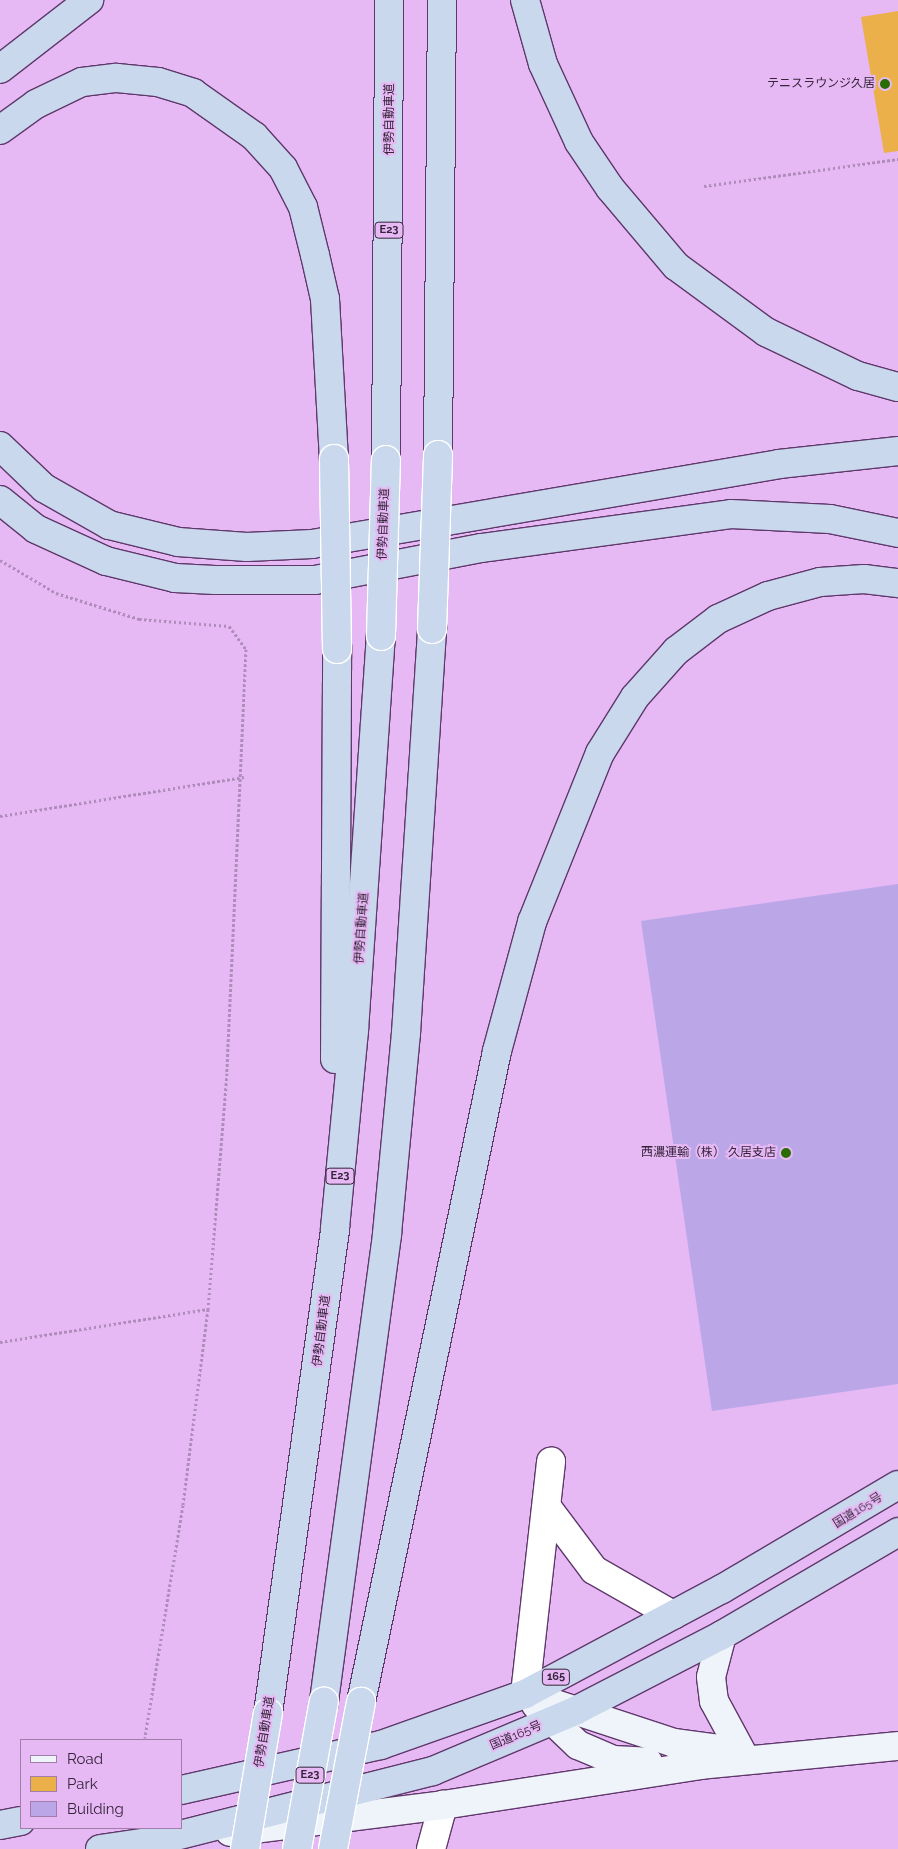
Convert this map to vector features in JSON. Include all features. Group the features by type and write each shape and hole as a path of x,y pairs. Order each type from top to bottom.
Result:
{"highway":[{"path":"0,69 89,0"},
{"name":"伊勢自動車道","path":"245,1849 268,1713 335,1228 354,1030 381,636 386,460 389,0"},
{"name":"E23","path":"297,1849 324,1701 388,1224 410,983 432,630 438,455 442,0"},
{"path":"524,0 543,64 579,142 610,188 676,266 766,332 858,376 898,387"},
{"path":"0,130 36,104 82,82 117,78 158,82 192,94 254,136 283,168 303,207 325,299 334,459 337,649 335,1228"},
{"path":"0,446 44,488 109,525 178,542 247,547 312,544 779,464 898,451"},
{"path":"0,500 36,529 106,561 175,578 215,580 315,580 481,548 731,514 830,519 898,533"},
{"path":"333,1849 360,1702 497,1050 532,922 600,753 635,697 676,651 718,619 768,596 820,582 864,579 898,583"},
{"name":"国道165号","path":"182,1790 381,1745 525,1694 854,1515 898,1485"},
{"name":"国道165号","path":"100,1849 156,1841 433,1771 563,1716 722,1635 898,1532"},
{"path":"0,1825 20,1821"}],"street":[{"path":"552,1461 549,1510 525,1694 563,1716 674,1743 741,1751 898,1745"},
{"path":"549,1510 594,1570 673,1615"},
{"path":"722,1635 711,1677 714,1701 741,1751"},
{"path":"563,1716 578,1745 613,1760 700,1765"},
{"path":"156,1841 443,1806 700,1765 898,1745"},
{"path":"431,1849 443,1806"}],"path":[{"path":"704,186 898,159"},
{"path":"0,560 56,593 139,619 229,626 246,649 244,777 208,1309 183,1505 145,1738"},
{"path":"0,816 244,777"},
{"path":"0,1342 208,1309"}],"green space":[{"name":"テニスラウンジ久居","path":"898,11 898,151 884,153 861,17"}],"building":[{"name":"西濃運輸（株） 久居支店","path":"898,884 898,1384 712,1411 641,921"}],"place":[{"name":"テニスラウンジ久居","path":"885,84"},
{"name":"西濃運輸（株） 久居支店","path":"786,1153"}]}
